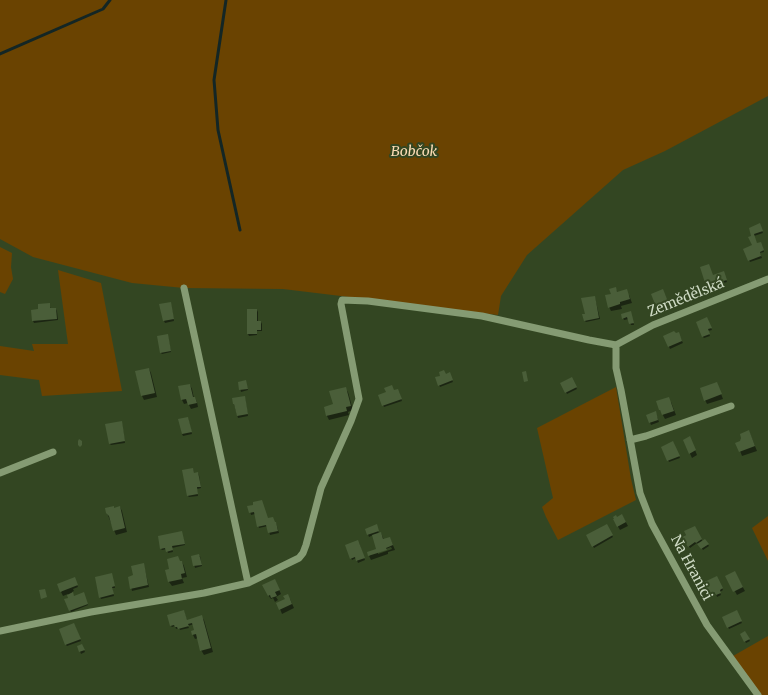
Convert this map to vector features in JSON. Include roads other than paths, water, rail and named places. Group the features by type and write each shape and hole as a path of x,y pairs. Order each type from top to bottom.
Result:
{"street":[{"name":"Zemědělská","path":"616,345 653,325 768,279"},
{"path":"184,288 248,583"},
{"path":"0,631 91,612 204,593 248,583 299,558 303,553 321,488 351,421 359,399 341,304 342,300 368,300 482,316 616,345"},
{"name":"Na Hranici","path":"616,345 616,368 640,492 652,524 707,625 758,695"},
{"path":"630,440 646,436 731,406"},
{"path":"0,473 53,452"}],"waterway":[{"path":"0,54 103,9 110,0"},
{"path":"226,0 214,80 218,130 240,230"}],"park label":[{"name":"Bobčok","path":"414,152"}]}
